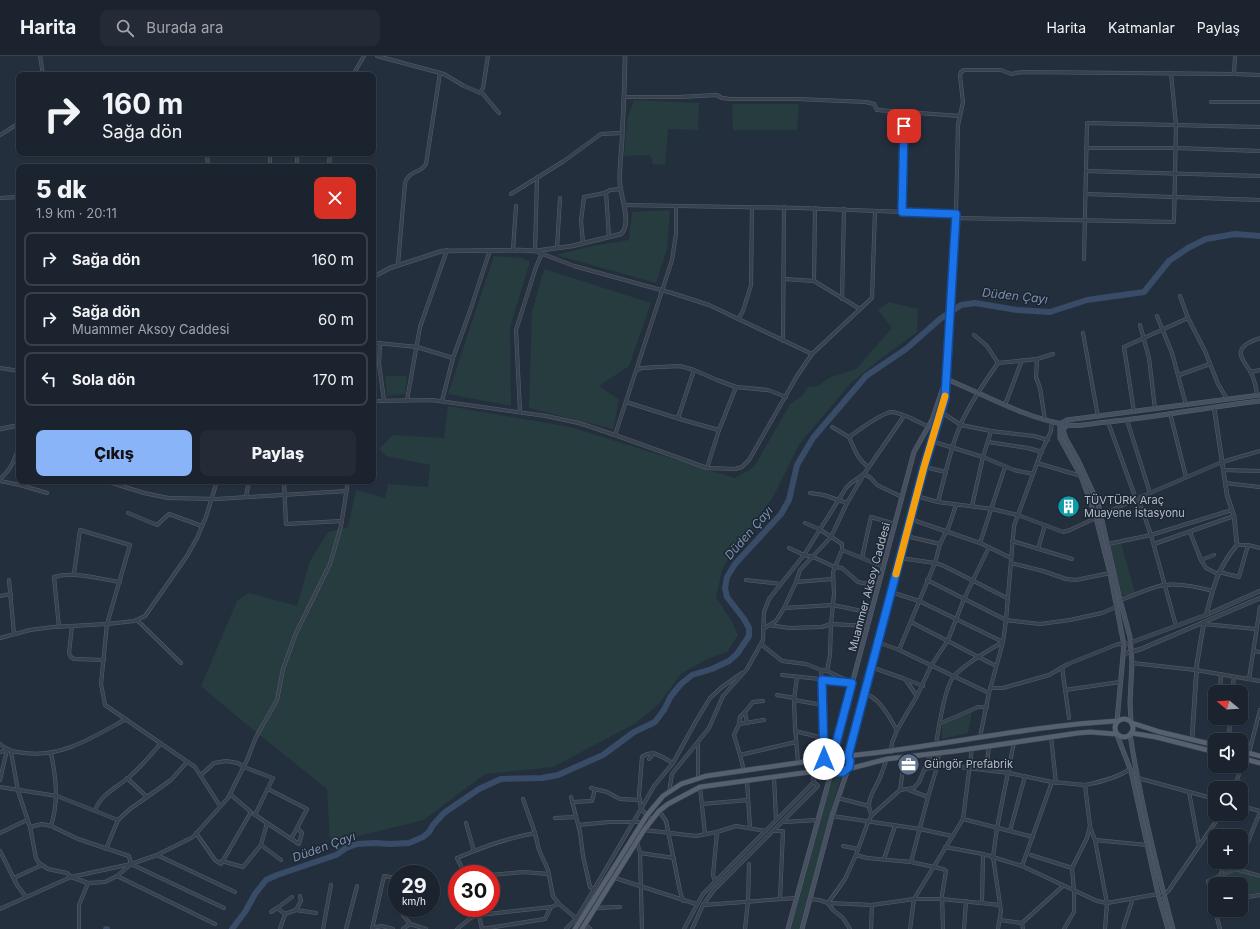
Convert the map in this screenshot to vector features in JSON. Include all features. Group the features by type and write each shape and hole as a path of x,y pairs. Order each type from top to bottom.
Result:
{"main road":[{"path":"946,379 1004,406 1044,420 1067,425 1127,420 1260,401"},
{"name":"Muammer Aksoy Caddesi","path":"848,756 916,496 931,441 941,412 946,389 946,379"},
{"name":"Muammer Aksoy Caddesi","path":"833,755 914,452 929,427 936,411 946,379"},
{"path":"1061,423 1067,420 1259,395"},
{"path":"1061,423 1060,438 1081,476 1096,518 1110,573 1124,645 1117,721 1114,726 1130,769 1158,895 1168,929"},
{"path":"1061,431 1067,425"},
{"path":"1061,431 1078,460 1101,515 1131,643 1131,723 1133,728 1131,734 1138,778 1173,929"},
{"path":"581,923 642,822 656,802 681,784 698,778 824,759 842,753 848,756 891,752 980,737 1083,723 1126,719 1131,723 1160,732 1208,743"},
{"path":"575,929 596,908 644,830 659,811 668,804 700,788 832,769 840,773 848,769 886,759 1090,732 1117,734 1124,737 1131,734 1156,737 1208,750"},
{"path":"1249,753 1260,756"},
{"path":"788,929 832,769 830,763 833,755"},
{"path":"802,929 832,816 850,764 848,756"},
{"path":"1248,760 1260,763"}],"street":[{"path":"40,56 43,72"},
{"path":"355,72 364,56"},
{"path":"377,56 444,74 464,86 483,94 499,113"},
{"path":"480,93 483,88 488,56"},
{"path":"376,275 398,264 447,250 535,251 616,236 624,231 626,216 621,188 620,171 625,56"},
{"path":"1234,74 1235,56"},
{"path":"946,379 956,216 958,125 963,102 960,76 961,72 964,70 1001,70 1011,74 1022,72 1260,75"},
{"path":"398,264 405,183 410,174 422,169 426,164 440,73"},
{"path":"624,205 784,207 956,216 1174,222 1176,125 1171,73"},
{"path":"624,97 717,95 722,98 730,99 798,99 866,102 874,104 877,110 960,116"},
{"path":"1211,102 1260,102"},
{"path":"902,212 905,112"},
{"path":"1084,259 1087,123 1260,127"},
{"path":"0,135 16,125"},
{"path":"511,194 564,161 601,134 622,133"},
{"path":"1086,148 1176,148 1260,151"},
{"path":"1086,171 1260,176"},
{"path":"535,251 537,177"},
{"path":"582,243 581,221 583,198 621,188"},
{"path":"606,192 609,237"},
{"path":"1086,194 1260,200"},
{"path":"0,198 16,197"},
{"path":"557,248 560,198"},
{"path":"513,250 516,206"},
{"path":"615,435 672,260 676,234 676,206"},
{"path":"738,319 751,285 752,207"},
{"path":"784,207 784,341"},
{"path":"814,281 815,208"},
{"path":"842,299 844,209"},
{"path":"376,401 432,400 546,416 573,422 615,435 707,468 729,469 742,467 749,460 812,354 872,298 875,211"},
{"path":"407,400 420,327 447,250"},
{"path":"442,401 453,358 490,250"},
{"path":"520,412 516,330 543,250"},
{"path":"535,251 542,255 574,266 662,290 709,305 812,354"},
{"path":"784,279 814,281 860,309"},
{"path":"1180,296 1188,318 1205,351 1218,384 1227,399"},
{"path":"1157,316 1179,375 1187,411"},
{"path":"1134,412 1124,347 1188,318"},
{"path":"1140,325 1149,358 1156,409"},
{"path":"1083,333 1098,417"},
{"path":"974,335 987,346 998,363"},
{"path":"1259,395 1251,372 1241,358 1242,348 1246,343 1260,338"},
{"path":"384,400 379,364 378,343 417,346 453,358"},
{"path":"998,363 1038,359 1053,354"},
{"path":"1038,359 1036,377 1040,388 1044,420"},
{"path":"1004,406 1022,360"},
{"path":"938,502 961,425 978,394 998,363"},
{"path":"1179,375 1210,364"},
{"path":"636,371 641,368 680,366 736,387 768,390 786,397"},
{"path":"0,368 16,370"},
{"path":"678,418 694,370"},
{"path":"1251,372 1260,370"},
{"path":"707,468 719,430 736,387"},
{"path":"626,402 719,430"},
{"path":"1206,615 1218,573 1222,564 1237,545 1234,516 1227,495 1214,407"},
{"path":"849,437 886,413 894,412 929,427"},
{"path":"941,412 961,425 991,431 1027,435 1048,440"},
{"path":"1170,413 1186,477"},
{"path":"763,629 776,620 784,608 800,570 831,537 847,503 864,474 904,416"},
{"path":"1127,420 1150,493"},
{"path":"980,737 1006,620 1014,526 1033,474 1048,440 1052,421"},
{"path":"1108,422 1151,535 1176,626"},
{"path":"0,429 16,426"},
{"path":"832,427 849,437 855,452 862,462 869,467"},
{"path":"1051,430 1061,431"},
{"path":"972,506 983,457 991,431"},
{"path":"931,441 983,457 1005,467 1033,474"},
{"path":"988,442 1028,448 1042,452"},
{"path":"916,496 938,502 992,509 1018,515 1063,532 1096,518 1136,498 1222,462 1260,451"},
{"path":"0,480 7,473 13,463 16,452"},
{"path":"1037,464 1081,476"},
{"path":"924,467 946,472"},
{"path":"980,543 1005,467"},
{"path":"1223,470 1260,471"},
{"path":"864,474 871,478 877,485 902,498"},
{"path":"669,792 672,774 709,728 723,696 747,669 761,644 763,640 764,612 769,599 804,555 846,488 864,474"},
{"path":"0,480 48,493"},
{"path":"115,484 157,496 212,498 347,491"},
{"path":"0,638 30,630 134,621 145,616 187,556 202,526 216,484"},
{"path":"246,496 248,484"},
{"path":"284,484 286,524 342,522"},
{"path":"0,909 71,877 131,864 157,855 193,837 230,794 244,767 256,737 277,700 283,669 296,633 330,564 342,522 348,484"},
{"path":"1226,484 1260,487"},
{"path":"1088,495 1092,491"},
{"path":"810,493 847,503"},
{"path":"899,650 956,505"},
{"path":"1108,544 1151,535 1232,510"},
{"path":"128,513 157,525 169,514 202,526"},
{"path":"1154,544 1234,516"},
{"path":"862,558 871,517 895,524"},
{"path":"910,519 980,543 1011,558"},
{"path":"805,523 821,530 842,544 842,550 833,572 830,655 827,671"},
{"path":"1038,549 1045,525"},
{"path":"74,574 80,530 130,545 107,624 101,684 105,705 196,767 220,806"},
{"path":"1190,532 1201,560 1206,568 1218,573 1239,577 1248,545"},
{"path":"906,536 940,544"},
{"path":"1012,541 1072,559"},
{"path":"1237,545 1248,545 1260,548"},
{"path":"891,752 892,743 897,730 923,686 931,666 948,640 964,599 989,547"},
{"path":"789,548 835,567 842,568 858,582 879,586"},
{"path":"842,550 884,567"},
{"path":"1201,560 1214,555"},
{"path":"900,558 942,565 1007,598"},
{"path":"1010,563 1043,571 1066,579 1076,580 1110,573"},
{"path":"59,627 54,577 74,574 120,582"},
{"path":"796,582 833,579"},
{"path":"9,580 14,634"},
{"path":"746,580 781,584"},
{"path":"927,580 1006,620 1040,624 1070,620 1102,613 1116,607"},
{"path":"1120,600 1165,585 1181,585 1204,588 1213,591"},
{"path":"990,688 1003,688 1049,675 1062,667 1118,644 1124,645 1131,643 1206,615 1260,591"},
{"path":"891,592 919,601 1002,642"},
{"path":"0,596 11,594"},
{"path":"1123,654 1204,623 1260,598"},
{"path":"784,608 833,604 871,613"},
{"path":"1249,679 1260,607"},
{"path":"137,620 181,663"},
{"path":"911,622 996,666"},
{"path":"1204,623 1256,629"},
{"path":"1192,739 1196,670 1204,623"},
{"path":"768,625 788,628 822,627 831,624 868,626"},
{"path":"72,626 69,653 71,657 74,659 104,660"},
{"path":"878,642 899,650 989,693"},
{"path":"936,745 945,699 953,677 979,656 1002,642"},
{"path":"761,644 782,661 806,664 827,671 852,683"},
{"path":"1253,651 1260,652"},
{"path":"1132,662 1196,670 1260,681"},
{"path":"871,667 923,686"},
{"path":"1062,667 1069,718"},
{"path":"566,929 581,923 594,889 642,809 654,786 673,763 710,698 722,687 747,669"},
{"path":"821,670 824,759"},
{"path":"1220,685 1221,674"},
{"path":"782,675 852,683"},
{"path":"797,677 794,699 798,762"},
{"path":"1233,685 1234,677"},
{"path":"905,679 917,696"},
{"path":"1065,690 1120,682"},
{"path":"864,693 872,695 888,714 897,730"},
{"path":"778,694 823,705"},
{"path":"744,771 734,735 739,724 740,717 746,712 753,702 763,701"},
{"path":"939,724 978,707 987,707"},
{"path":"1249,753 1260,710"},
{"path":"746,712 747,723"},
{"path":"0,744 11,752 30,754 51,752 78,745 126,719"},
{"path":"739,724 764,720"},
{"path":"795,731 824,738"},
{"path":"1022,866 1054,782 1050,737"},
{"path":"698,742 698,778"},
{"path":"740,755 796,742"},
{"path":"998,929 1000,920 1000,905 993,857 997,828 1014,742"},
{"path":"94,811 100,801 128,778 161,743"},
{"path":"986,770 989,746"},
{"path":"910,929 914,899 944,847 963,819 972,748"},
{"path":"0,752 7,750"},
{"path":"0,780 7,750"},
{"path":"11,752 18,791 30,827 36,858 42,866 67,873 71,877 88,883 104,882 117,876 131,864"},
{"path":"51,752 57,796 55,815 51,826"},
{"path":"652,820 642,809 639,795 642,758 646,754 654,753 673,763"},
{"path":"650,759 654,753"},
{"path":"909,790 914,788 925,769 931,753"},
{"path":"911,862 937,767 939,753"},
{"path":"828,903 845,879 872,815 900,790 905,756"},
{"path":"872,815 869,806 871,794 886,759"},
{"path":"201,775 214,763 226,761 238,763 244,767 273,778 255,815"},
{"path":"106,849 118,820 171,780 187,762"},
{"path":"925,769 943,766 970,768 1009,772 1054,782 1085,785 1112,778 1130,769"},
{"path":"692,929 703,905 713,891 818,786 814,782 812,772"},
{"path":"1010,831 1025,776"},
{"path":"128,778 147,797"},
{"path":"774,778 776,820"},
{"path":"1138,778 1208,798"},
{"path":"747,781 750,828"},
{"path":"684,929 696,904 703,894 814,782"},
{"path":"1085,785 1090,826 1095,840 1107,903 1105,929"},
{"path":"0,787 57,796 118,820"},
{"path":"700,788 705,834"},
{"path":"268,789 307,810 291,839"},
{"path":"572,802 592,801 593,789 607,792 620,799 640,800"},
{"path":"900,790 909,790 928,797"},
{"path":"1189,792 1199,846"},
{"path":"230,794 255,815 299,844 302,833 297,828"},
{"path":"571,797 590,887 594,889"},
{"path":"838,798 869,806"},
{"path":"523,799 539,850 549,874 553,896 559,904 590,929"},
{"path":"702,804 748,800"},
{"path":"1248,808 1260,812 1248,842"},
{"path":"659,811 666,821 680,891 684,901"},
{"path":"196,833 215,860 221,864 251,812"},
{"path":"832,816 920,829 952,836"},
{"path":"556,818 576,817"},
{"path":"963,819 1033,837"},
{"path":"0,833 27,820"},
{"path":"783,822 818,820"},
{"path":"944,847 983,854 1022,866 1074,891 1097,901 1107,903 1133,898 1164,895 1169,890 1216,821"},
{"path":"222,861 243,867 261,845 267,822"},
{"path":"578,825 609,822 642,822"},
{"path":"466,823 474,851"},
{"path":"30,827 42,824 51,826 78,839 129,856 131,864"},
{"path":"644,830 696,836 717,832 736,826 766,831"},
{"path":"884,859 895,826"},
{"path":"1064,929 1074,912 1072,868 1087,838 1090,826"},
{"path":"774,831 783,831 780,899"},
{"path":"715,881 713,875 717,832"},
{"path":"460,865 457,858 517,837 535,834"},
{"path":"1095,840 1147,845"},
{"path":"637,842 640,853 642,929"},
{"path":"261,845 281,860"},
{"path":"843,846 858,849"},
{"path":"0,851 26,897"},
{"path":"640,853 674,858"},
{"path":"982,903 983,854"},
{"path":"157,855 235,892"},
{"path":"856,855 867,858 911,862 933,866 946,871 942,899 943,929"},
{"path":"1031,855 1072,868"},
{"path":"131,864 224,908"},
{"path":"744,929 748,901 749,864"},
{"path":"14,878 42,866"},
{"path":"1220,876 1223,869"},
{"path":"1220,876 1236,869 1260,876"},
{"path":"500,875 523,872 549,874"},
{"path":"117,876 215,924"},
{"path":"388,877 384,876 372,928 382,926 392,929"},
{"path":"615,878 696,904"},
{"path":"79,929 78,905 88,883"},
{"path":"323,929 331,885"},
{"path":"346,929 358,886"},
{"path":"1000,920 1022,923 1063,886"},
{"path":"1248,897 1260,895"},
{"path":"296,910 301,902 300,896"},
{"path":"272,912 292,897"},
{"path":"703,905 796,898"},
{"path":"1123,929 1133,898"},
{"path":"810,899 828,903 872,905 914,899 942,899 1000,905"},
{"path":"964,929 966,901"},
{"path":"828,903 833,910 843,918 850,929"},
{"path":"500,913 551,907 559,904"},
{"path":"871,929 872,905"},
{"path":"479,917 482,929 545,919 551,907"},
{"path":"596,908 620,907"},
{"path":"278,908 285,914"},
{"path":"285,914 296,910 316,913"},
{"path":"280,929 285,914"},
{"path":"405,917 410,924 426,929"},
{"path":"457,929 472,917"},
{"path":"1217,917 1220,929"},
{"path":"1022,923 1024,929"},
{"path":"403,929 410,924"}],"green space":[{"path":"634,100 699,103 698,130 668,129 665,165 653,164 650,155 624,156 627,120"},
{"path":"732,104 799,104 797,130 733,130"},
{"path":"670,210 667,249 656,283 556,255 592,246 629,240 632,212"},
{"path":"494,256 522,258 530,262 510,327 511,406 448,394"},
{"path":"544,269 651,303 629,366 599,386 619,400 613,429 529,408 532,312"},
{"path":"889,302 918,309 917,332 852,382 800,443 774,495 723,567 716,597 732,622 738,635 727,652 707,659 681,674 658,705 636,723 553,767 485,774 424,820 330,843 327,789 201,686 237,601 249,593 297,606 310,561 328,532 348,527 356,490 385,498 388,484 428,487 430,465 386,456 379,449 393,435 444,438 448,406 570,427 735,478 754,467 790,404 802,396 808,387 818,386 831,377 856,369 892,328 878,310"},
{"path":"385,376 407,376 405,394 387,396"},
{"path":"1121,543 1135,593 1122,596 1110,546"},
{"path":"972,712 968,733 942,739 942,725"},
{"path":"832,775 841,776 799,929 791,929"},
{"path":"1237,871 1260,879 1260,893 1248,894 1248,877 1223,877"}],"waterway":[{"name":"Düden Çayı","path":"232,929 266,880 336,855 346,848 357,844 409,843 423,837 429,832 444,813 479,789 501,779 542,778 558,775 603,755 634,732 655,722 664,710 671,696 681,684 692,675 712,669 729,661 737,654 749,636 749,628 727,597 725,588 727,577 735,564 781,514 789,500 797,465 813,438 866,376 906,349 940,319 961,305 975,303 1017,310 1050,312 1087,300 1144,292 1169,261 1188,248 1206,239 1235,234 1260,236"}],"slow traffic":[{"path":"896,574 931,441 945,396"}],"place":[{"name":"TÜVTÜRK Araç Muayene İstasyonu","path":"1069,506"},
{"name":"Güngör Prefabrik","path":"909,764"}],"route":[{"path":"824,759 822,680 853,683 833,755 830,760 832,769 840,773 846,771 850,764 848,756 931,441 945,398 956,214 902,212 904,126"}]}
